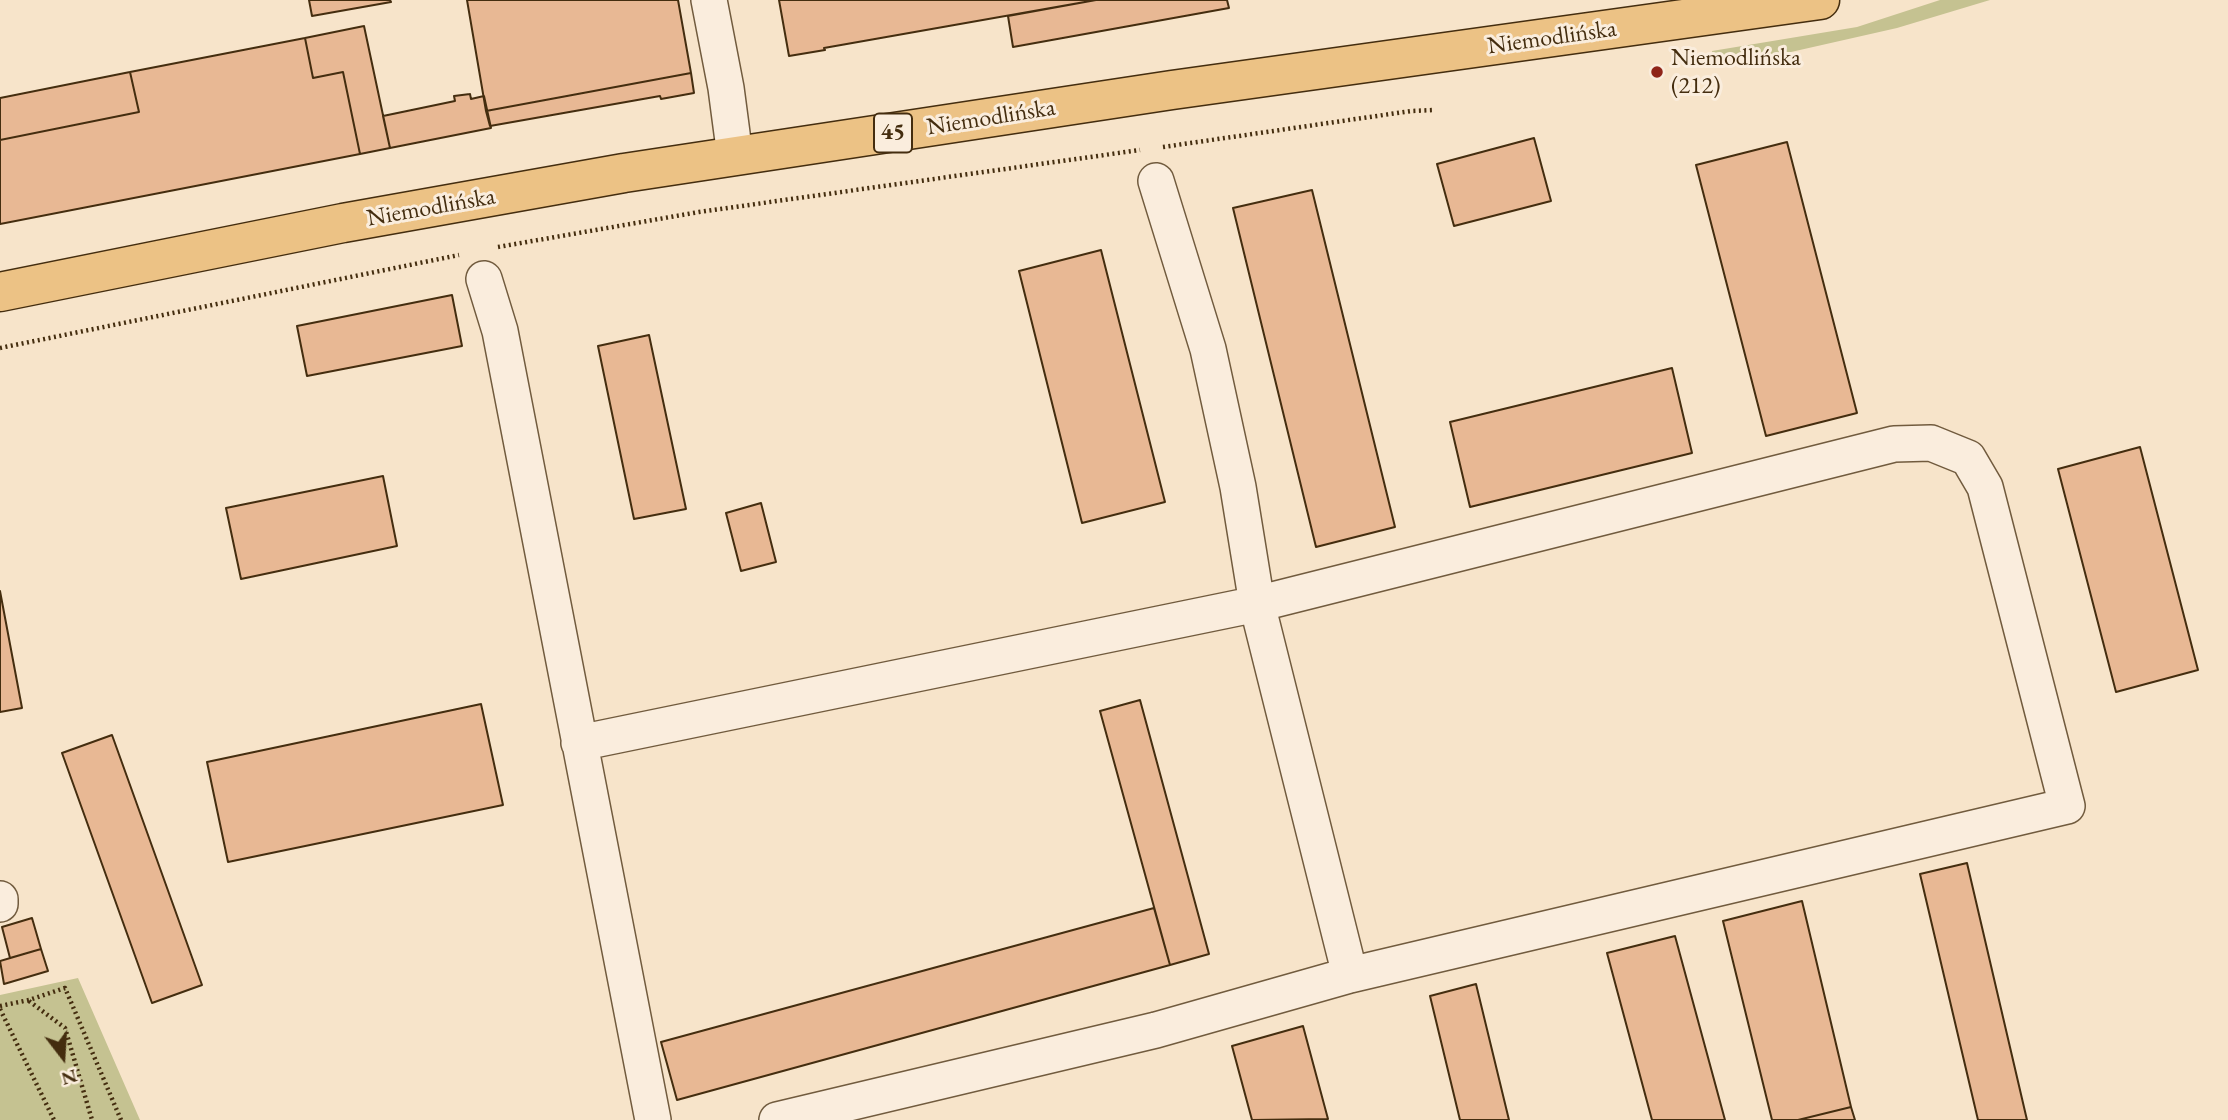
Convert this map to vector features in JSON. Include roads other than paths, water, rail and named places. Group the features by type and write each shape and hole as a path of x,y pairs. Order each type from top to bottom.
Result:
{"main road":[{"name":"Niemodlińska","path":"0,292 343,223 624,173 1172,90 1820,0"}],"lane":[{"path":"709,0 726,88 735,156"},
{"path":"1151,165 1208,349 1238,487 1257,604 1350,975"},
{"path":"481,260 500,331 653,1120"},
{"path":"579,743 1257,604 1894,444 1931,443 1968,458 1985,486 2067,806 1350,975 1156,1030 777,1120"}],"place":[{"name":"Niemodlińska (212)","path":"1657,72"}]}
